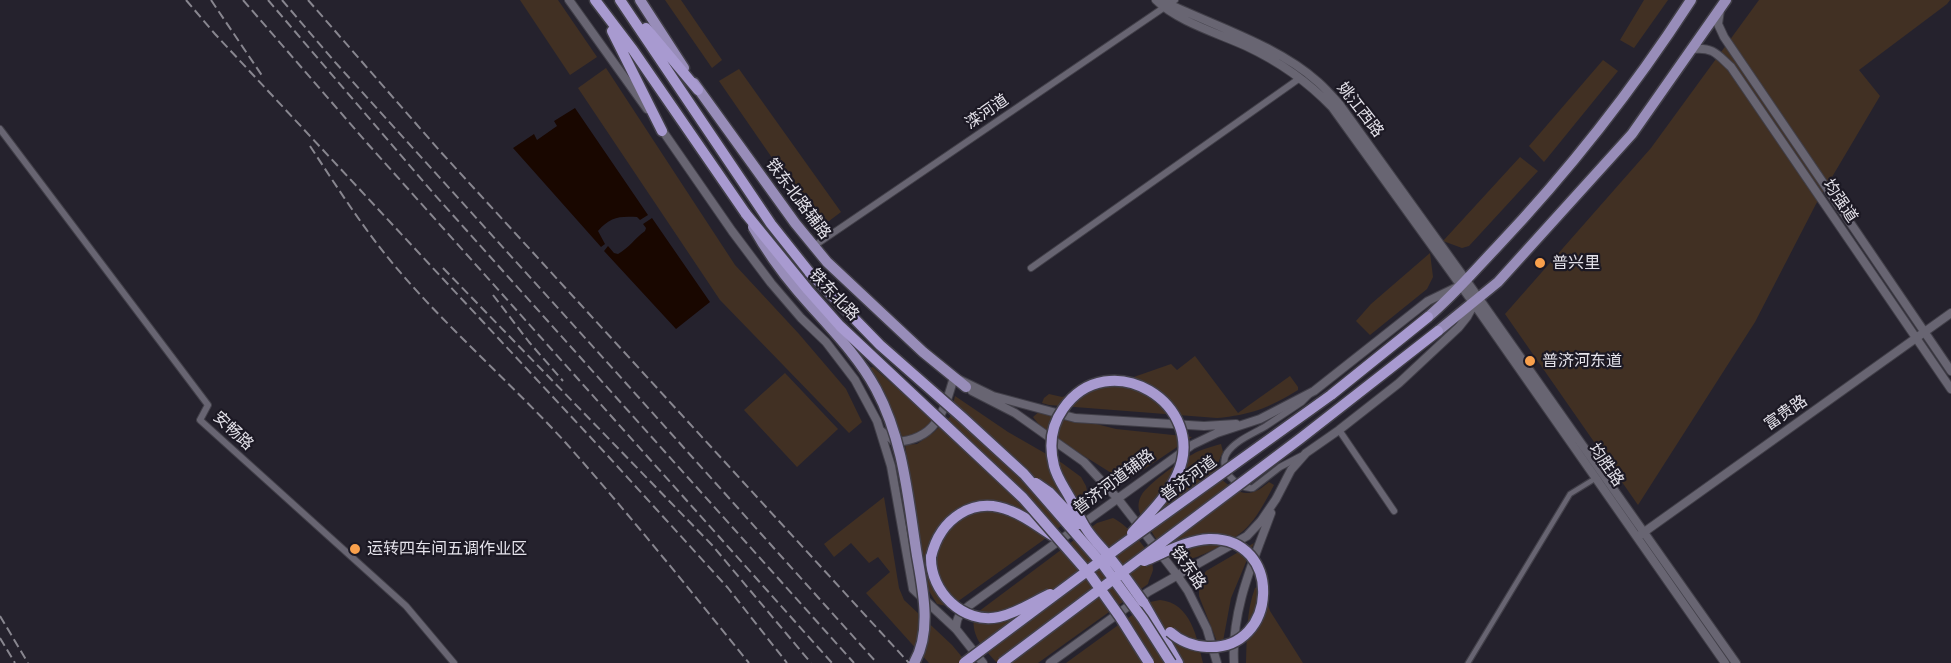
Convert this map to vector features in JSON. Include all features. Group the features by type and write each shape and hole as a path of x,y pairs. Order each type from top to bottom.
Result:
{"highway":[{"path":"621,0 698,90"},
{"name":"铁东北路","path":"621,0 771,224 810,273 880,345 1023,474 1104,566 1143,619 1171,663"},
{"path":"596,1 662,131"},
{"name":"铁东北路","path":"596,1 633,50 746,214 808,290 840,326 1023,498 1090,576 1120,617 1149,663"},
{"name":"普济河道","path":"964,663 1122,544 1331,395 1428,317"},
{"name":"普济河道","path":"1002,663 1301,438 1438,331"},
{"path":"1088,532 1055,470 1051,450 1053,431 1060,412 1080,392 1100,382 1128,382 1151,392 1168,406 1179,425 1184,450 1179,470 1169,490 1122,544"},
{"path":"1023,474 1049,492 1088,532 1127,578 1178,663"},
{"path":"1058,539 1013,511 999,507 977,508 953,518 942,530 932,551 932,571 941,592 951,603 966,613 983,618 1008,615 1069,584"},
{"path":"1131,566 1199,540 1219,540 1239,547 1250,555 1259,568 1264,586 1263,601 1257,621 1244,635 1221,647 1195,646 1177,638 1143,602"}],"main road":[{"name":"铁东北路辅路","path":"640,0 698,90 814,246 851,285 923,352 966,387"},
{"path":"1428,317 1519,224 1568,165 1656,55 1691,0"},
{"path":"1438,331 1498,282 1632,134 1726,0"},
{"path":"746,214 778,268 862,367 886,410 899,446 921,580 924,611 922,638 914,663"}],"street":[{"path":"569,0 771,283 801,318 826,342 855,380 877,421 891,466 913,590 956,629 983,663"},
{"name":"姚江西路","path":"1155,0 1168,3 1271,51 1317,81 1340,105 1463,282"},
{"name":"姚江西路","path":"1168,3 1313,87 1332,107 1463,282"},
{"name":"滦河道","path":"814,246 1168,3"},
{"name":"均强道","path":"1720,10 1718,24 1724,37 1951,371"},
{"name":"均强道","path":"1693,49 1705,48 1714,52 1731,67 1951,389"},
{"path":"1031,267 1299,78"},
{"name":"安畅路","path":"0,129 208,405 200,420 406,606 454,663"},
{"name":"均胜路","path":"1463,282 1596,478 1641,534 1725,663"},
{"name":"普济河道辅路","path":"1463,282 1428,301 1302,402 1233,447 1224,459 1224,465 1236,482 1247,489 1253,488 1280,467 1306,453 1339,430 1399,382 1459,327 1476,301"},
{"name":"均胜路","path":"1476,301 1641,534 1736,663"},
{"name":"富贵路","path":"1641,534 1951,314"},
{"path":"880,430 895,442 910,441 927,431 941,416 954,377 993,396 1075,418 1204,426 1249,422"},
{"path":"966,387 1015,413 1084,462 1118,499"},
{"name":"普济河道辅路","path":"956,629 956,621 962,612 1192,445 1274,412 1314,391"},
{"path":"1339,430 1394,511"},
{"name":"普济河道辅路","path":"1050,663 1148,592 1247,536 1261,521 1291,470 1306,453"},
{"path":"1468,663 1570,494 1596,478"},
{"name":"铁东路","path":"1118,499 1177,575 1196,604 1207,629 1217,663"},
{"path":"1234,663 1236,626 1242,593 1276,499"}],"shaded area":[{"path":"520,0 558,0 597,57 570,75"},
{"path":"665,0 681,0 722,60 712,68"},
{"path":"1644,0 1668,0 1634,48 1620,40"},
{"path":"1759,0 1950,0 1859,70 1880,96 1816,204 1755,322 1638,505 1505,314 1651,148"},
{"path":"1603,60 1618,71 1544,162 1529,146"},
{"path":"606,68 735,265 846,389 862,422 849,433 720,300 578,88"},
{"path":"739,69 841,212 829,221 815,220 719,81"},
{"path":"575,108 648,215 640,220 637,217 615,218 607,223 598,231 605,244 601,247 513,148 534,134 537,140 557,126 554,121"},
{"path":"1520,157 1538,171 1469,246 1462,248 1443,241"},
{"path":"652,218 710,302 676,329 604,251 608,246 614,253 622,252 645,231 643,224"},
{"path":"1430,253 1433,277 1427,289 1370,335 1356,321 1371,304"},
{"path":"1195,356 1238,413 1290,376 1298,390 1259,410 1217,418 1042,403 1049,394 1062,397 1131,378 1171,364 1177,370"},
{"path":"873,367 933,420 920,432 903,439 885,393 869,368"},
{"path":"785,373 838,429 797,467 744,410"},
{"path":"955,396 1081,477 1088,495 1087,503 1081,510 1042,541 957,602 947,606 937,604 929,591 905,445 917,444 950,417"},
{"path":"1041,410 1116,429 1192,437 1134,476 1121,479 1044,431 1033,417"},
{"path":"1221,444 1223,452 1218,468 1221,477 1228,485 1240,492 1250,493 1269,482 1274,485 1254,519 1230,541 1196,557 1185,560 1173,558 1163,548 1141,516 1139,504 1141,496 1158,478 1185,459 1199,451"},
{"path":"884,497 899,588 904,600 952,645 967,663 929,663 866,593 890,572 878,557 869,563 851,543 834,557 824,544"},
{"path":"1113,518 1132,533 1149,555 1153,570 1148,584 1038,663 997,663 976,636 974,615 1097,523"},
{"path":"1254,543 1231,598 1221,652 1199,596 1199,583 1206,571"},
{"path":"1261,585 1270,611 1303,663 1246,663 1250,606 1255,588"},
{"path":"1160,600 1171,603 1186,615 1195,633 1203,663 1066,663 1150,602"}],"railway":[{"path":"186,0 728,588 787,663"},
{"path":"211,0 263,77"},
{"path":"243,0 367,143 832,663"},
{"path":"268,0 434,194 854,663"},
{"path":"282,0 334,61 877,663"},
{"path":"308,0 439,150 909,663"},
{"path":"310,146 361,222 394,265 435,311 565,442 636,524 749,663"},
{"path":"443,268 712,545 811,663"},
{"path":"493,295 563,381"},
{"path":"0,616 28,663"},
{"path":"0,638 15,663"}],"place":[{"name":"普兴里","path":"1540,263"},
{"name":"普济河东道","path":"1530,361"},
{"name":"运转四车间五调作业区","path":"355,549"}]}
